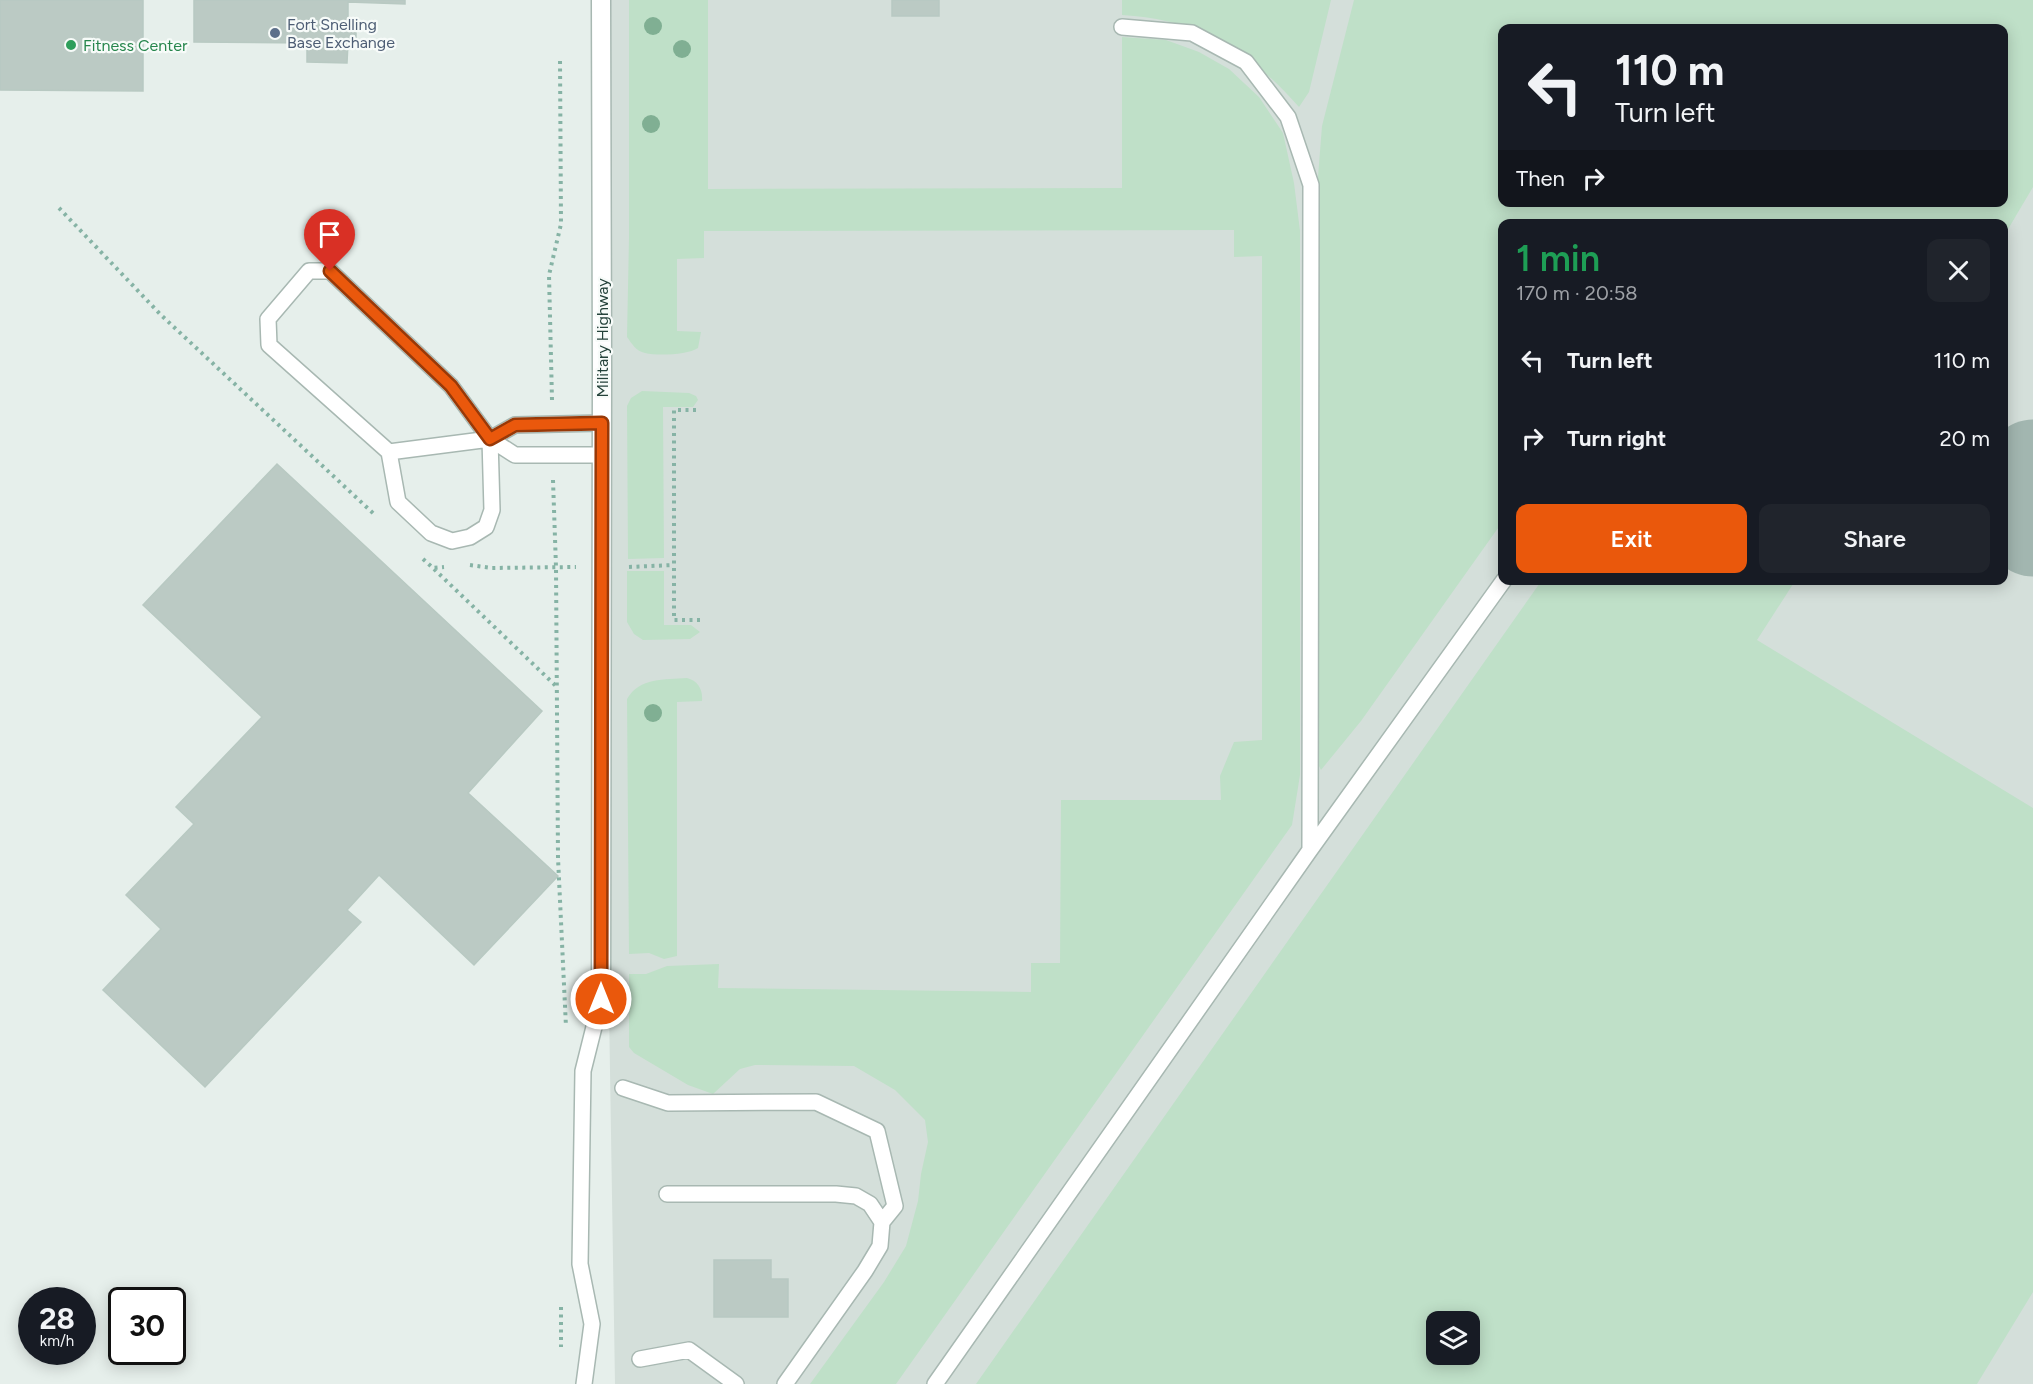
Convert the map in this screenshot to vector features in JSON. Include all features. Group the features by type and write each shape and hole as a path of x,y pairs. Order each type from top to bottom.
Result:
{"street":[{"name":"Military Highway","path":"601,0 601,999"}],"lane":[{"path":"1122,27 1192,33 1246,62 1288,117 1311,185 1310,850"},
{"path":"490,439 492,510 486,527 470,537 452,541 431,533 398,502 389,452 269,345 268,319 309,271 330,271 451,386 490,439 515,455 602,455"},
{"path":"389,452 490,439 515,425 602,423"},
{"path":"935,1384 1310,850 1500,585"},
{"path":"584,1384 592,1324 580,1264 583,1071 601,999"},
{"path":"623,1088 668,1103 816,1102 878,1131 895,1206 882,1222 880,1246 785,1384"},
{"path":"667,1194 856,1196 870,1204 882,1222"},
{"path":"640,1359 689,1350 736,1384"}],"path":[{"path":"552,425 549,275 561,224 560,59"},
{"path":"700,410 674,410 673,553 674,620 700,620"},
{"path":"553,455 558,858 567,1030"},
{"path":"433,568 557,686"},
{"path":"561,1302 561,1349"}],"shaded area":[{"path":"601,0 2033,0 2033,1384 615,1384 602,569"}],"green space":[{"path":"629,0 708,0 708,189 1122,188 1122,37 1166,40 1199,52 1229,69 1259,97 1283,133 1294,183 1300,231 1300,775 1292,825 896,1384 810,1384 884,1282 906,1246 918,1201 928,1142 925,1120 895,1090 854,1066 755,1065 740,1069 713,1094 688,1085 634,1053 629,1047 629,974 646,974 667,966 719,964 718,988 1031,992 1031,963 1060,963 1061,800 1221,800 1220,776 1234,742 1262,740 1262,256 1234,257 1234,230 704,231 704,258 677,259 677,331 701,332 698,348 672,354 642,352 634,347 627,337"},
{"path":"1122,0 1331,0 1309,92 1299,107 1261,69 1221,41 1176,23 1122,15"},
{"path":"1354,0 2033,0 2033,187 2008,229 2008,219 1498,219 1498,528 1361,721 1321,770 1315,758 1319,587 1316,202 1322,126"},
{"path":"642,391 689,393 696,396 698,400 693,407 663,407 664,558 628,559 627,406 631,398"},
{"path":"627,571 664,571 664,625 691,625 700,632 690,639 643,640 634,634 627,622"},
{"path":"1538,585 1792,585 1757,640 2033,808 2033,1292 1977,1384 976,1384"},
{"path":"687,678 699,686 702,701 677,702 677,956 664,959 649,953 629,954 627,699 632,692 646,683"}],"building":[{"name":"Fitness Center","path":"0,0 143,0 143,91 0,90"},
{"name":"Fort Snelling Base Exchange","path":"194,0 405,0 405,4 348,2 348,23 356,23 356,43 348,43 347,63 307,62 307,43 194,42"},
{"path":"892,0 939,0 939,16 892,16"},
{"path":"277,464 542,711 468,793 558,876 474,965 379,875 347,910 361,922 205,1087 103,990 161,929 126,895 194,824 176,807 262,717 143,605"},
{"path":"714,1260 771,1260 771,1279 788,1279 788,1317 714,1317"}],"taxiway":[{"path":"2033,466 2033,530"}],"place":[{"name":"Fort Snelling Base Exchange","path":"275,33"},
{"name":"Fitness Center","path":"71,45"}],"route":[{"path":"330,271 451,386 490,439 515,425 602,423 601,999"}]}
